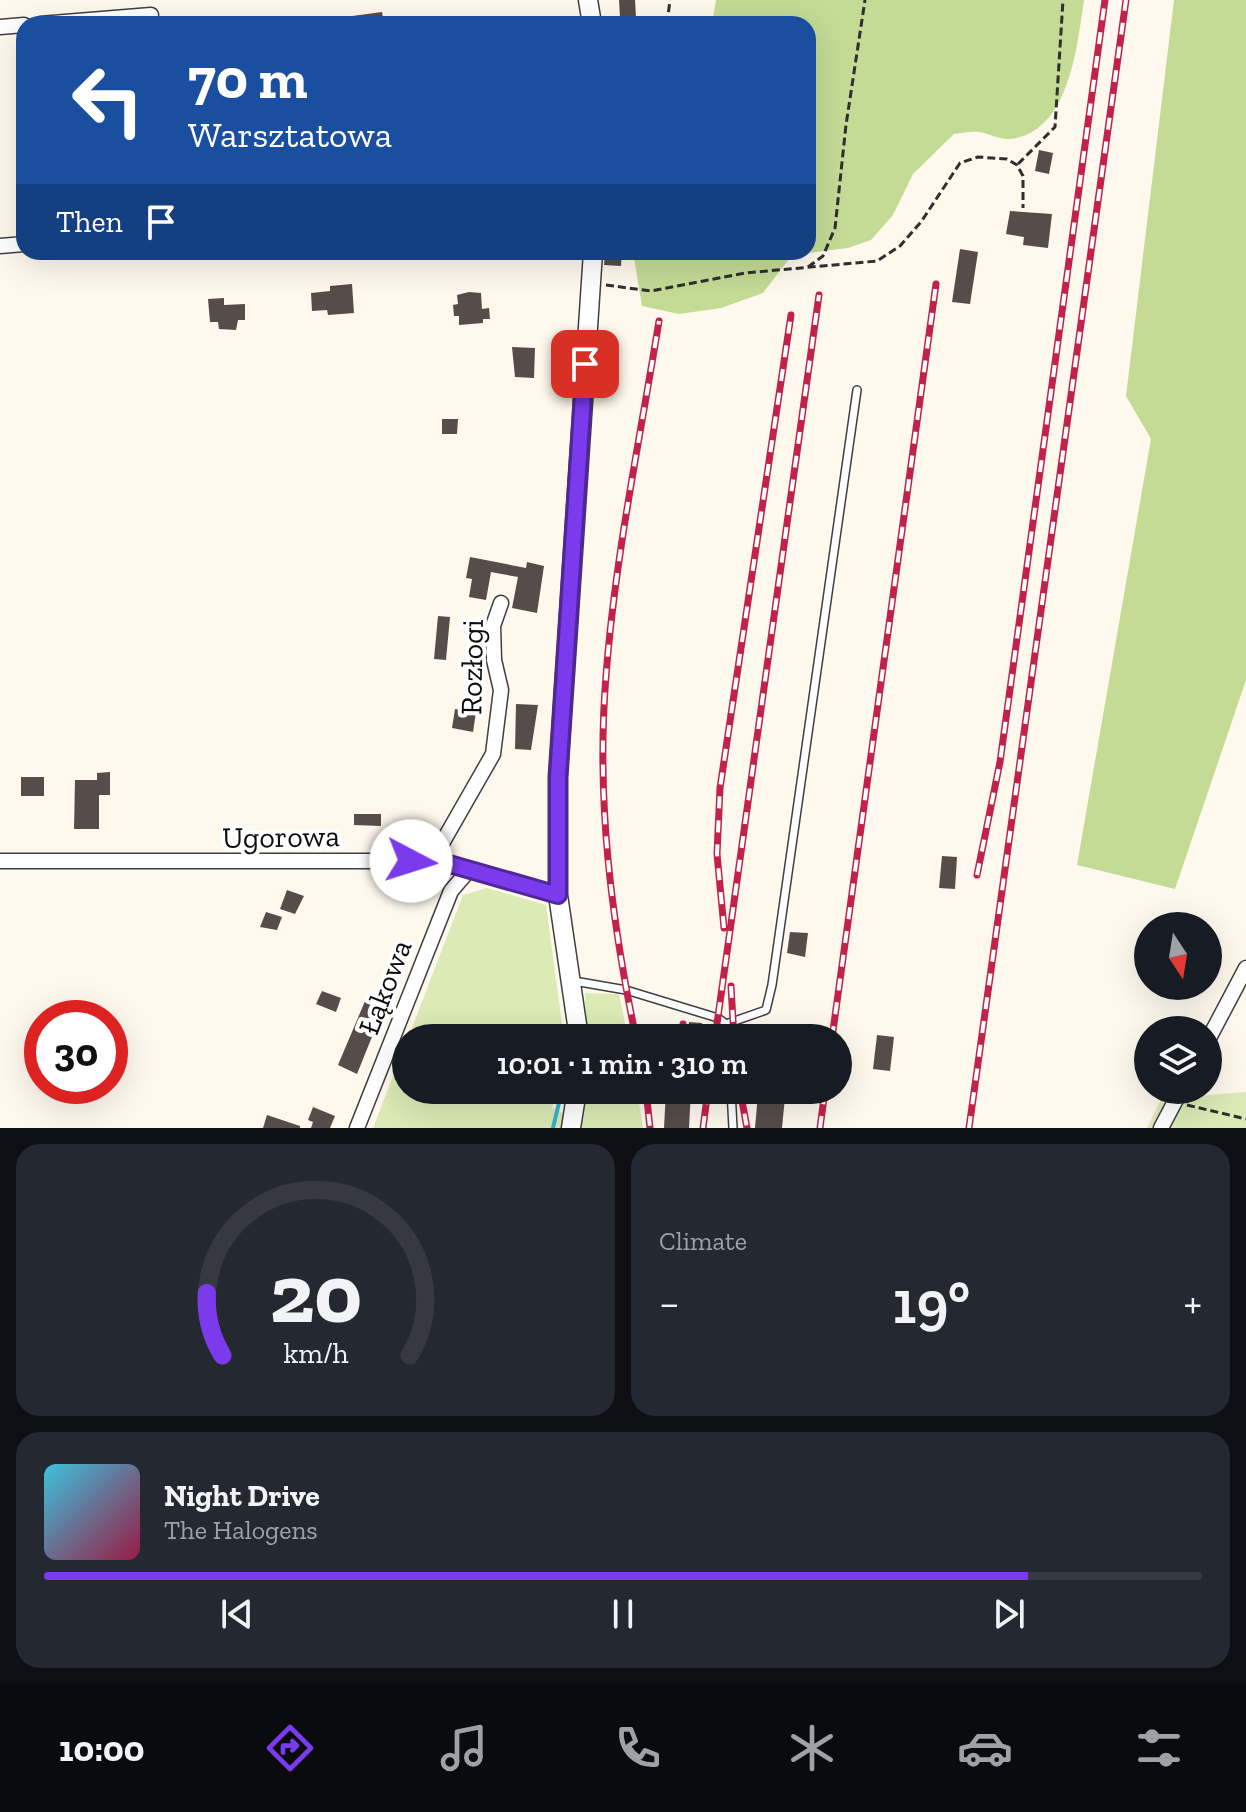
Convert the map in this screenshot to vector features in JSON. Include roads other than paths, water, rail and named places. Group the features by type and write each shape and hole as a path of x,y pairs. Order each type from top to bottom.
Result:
{"street":[{"path":"139,16 151,15"},
{"path":"577,1024 558,895 558,777 592,260"},
{"name":"Rozłogi","path":"439,861 441,845 493,754 501,690 494,660 493,626 501,603"},
{"name":"Ugorowa","path":"0,861 439,861 558,895"},
{"name":"Łąkowa","path":"357,1128 451,891 469,870"},
{"path":"1221,1016 1246,968"},
{"path":"571,1128 575,1104"},
{"path":"1161,1128 1174,1104"}],"lane":[{"path":"572,981 626,990 718,1018 726,1024 766,1010 857,390"},
{"path":"732,1104 733,1128"}],"waterway":[{"path":"553,1128 559,1104"}],"railway":[{"path":"977,875 1000,762 1105,0"},
{"path":"969,1128 1126,0"},
{"path":"834,1024 936,284"},
{"path":"717,1024 819,295"},
{"path":"724,928 717,854 720,788 791,315"},
{"path":"633,1024 619,948 608,858 603,722 615,587 659,321"},
{"path":"731,986 733,1024"},
{"path":"647,1104 650,1128"},
{"path":"703,1128 706,1104"},
{"path":"743,1104 747,1128"},
{"path":"820,1128 823,1104"}]}
